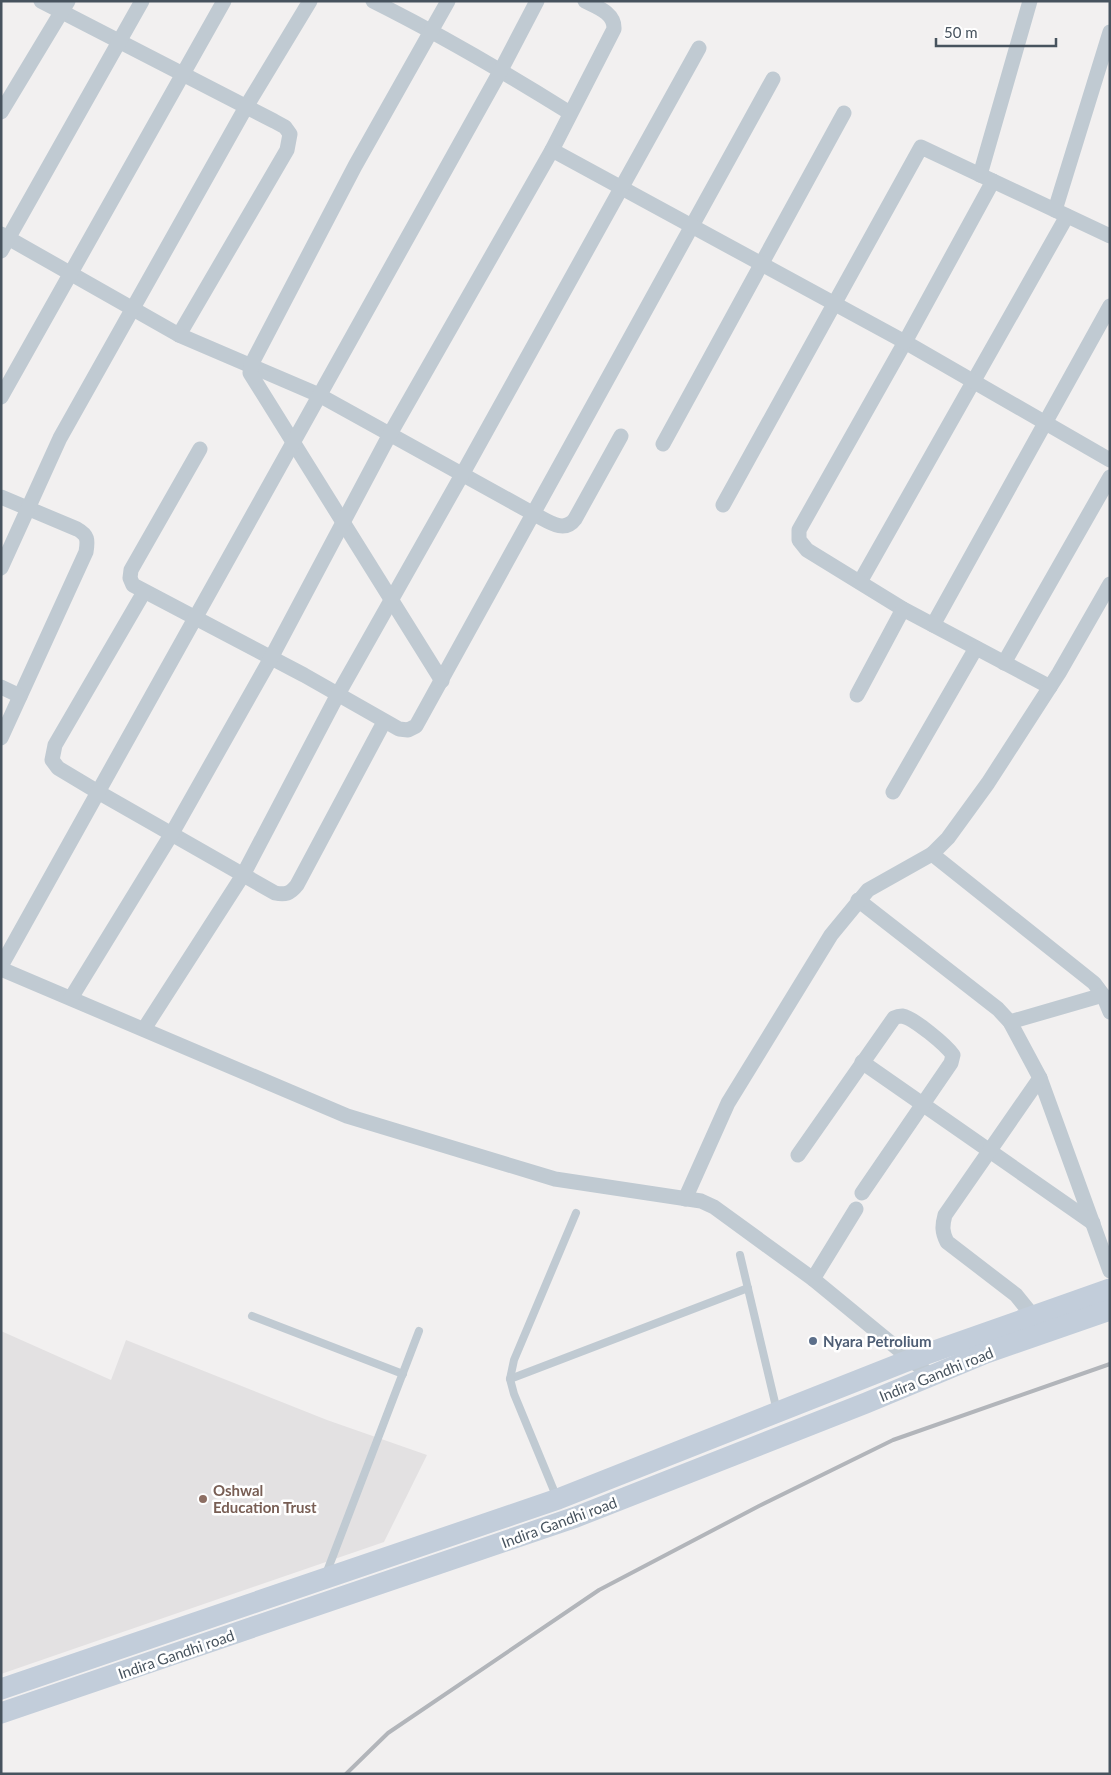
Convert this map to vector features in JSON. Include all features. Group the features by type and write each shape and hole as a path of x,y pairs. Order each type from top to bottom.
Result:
{"main road":[{"name":"Indira Gandhi road","path":"1,1689 324,1581 558,1499 912,1359 1110,1289"},
{"name":"Indira Gandhi road","path":"1,1713 576,1517 986,1353 1110,1310"}],"street":[{"path":"41,1 65,7 118,42 285,127 290,134 290,141 179,335"},
{"path":"142,1 3,241 70,274 179,335 319,395 534,514 562,527 570,525 621,436"},
{"path":"1,397 224,1"},
{"path":"1,568 60,438 246,107 310,1"},
{"path":"373,1 432,31 501,70 570,113"},
{"path":"442,681 294,441 252,380 251,365 351,174 448,1"},
{"path":"537,1 501,70 1,968 347,1116 555,1179 685,1199 714,1207 813,1279 931,1376"},
{"path":"71,998 171,835 271,658 390,434 552,150 614,29 615,22 610,15 585,1"},
{"path":"1030,1 987,178 905,342 799,530 799,540 807,550 903,609 1050,687"},
{"path":"1,112 65,7"},
{"path":"860,582 972,381 1061,213 1110,32"},
{"path":"144,1029 243,875 337,696 463,474 619,188 699,48"},
{"path":"200,449 131,570 130,578 133,585 271,658 384,722 399,729 408,730 416,726 773,79"},
{"path":"663,444 844,113"},
{"path":"723,505 921,147 1110,236"},
{"path":"552,150 905,342 1110,460"},
{"path":"933,625 1110,306"},
{"path":"1004,663 1110,477"},
{"path":"1,497 77,529 85,534 88,541 86,552 1,738"},
{"path":"685,1199 728,1103 831,935 858,900 877,883 932,854 948,838 979,796 1050,687 1110,584"},
{"path":"144,592 52,752 52,760 58,768 98,792 275,893 284,895 291,893 384,722"},
{"path":"857,695 903,609"},
{"path":"893,792 976,648"},
{"path":"1,688 20,696"},
{"path":"932,854 1083,974 1103,995 1110,1012"},
{"path":"858,900 998,1009 1010,1022 1040,1078 1110,1271"},
{"path":"1010,1022 1103,995"},
{"path":"798,1155 894,1018 902,1016 912,1021 948,1047 953,1055 951,1063 862,1193"},
{"path":"862,1062 1092,1223"},
{"path":"1033,1316 1016,1295 947,1242 943,1234 942,1224 945,1215 1040,1078"},
{"path":"813,1279 856,1209"}],"lane":[{"path":"558,1499 514,1394 510,1379 514,1360 576,1213"},
{"path":"740,1255 778,1412"},
{"path":"510,1379 748,1288"},
{"path":"252,1316 403,1374"},
{"path":"324,1581 419,1331"}],"shaded area":[{"name":"Oshwal Education Trust","path":"1,1331 111,1380 126,1340 327,1420 427,1455 384,1542 1,1674"}],"railway":[{"path":"346,1774 388,1733 599,1590 759,1506 893,1440 1110,1364"}],"place":[{"name":"Nyara Petrolium","path":"813,1341"},
{"name":"Oshwal Education Trust","path":"203,1499"}]}
